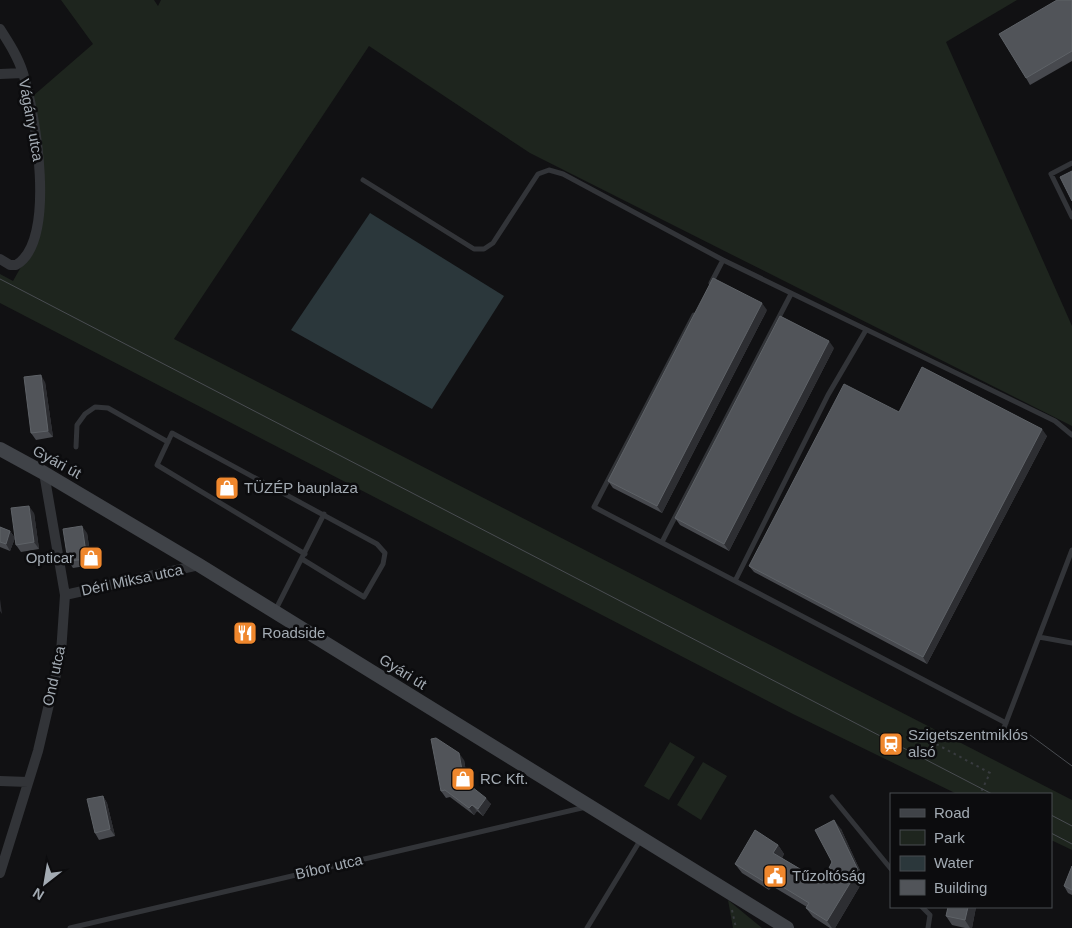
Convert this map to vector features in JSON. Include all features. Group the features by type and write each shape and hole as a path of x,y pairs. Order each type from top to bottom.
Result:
{"street":[{"name":"Vágány utca","path":"0,29 14,50 23,73 39,151 41,189 39,214 31,246 20,262 10,265 0,260"},
{"path":"0,74 23,73"},
{"name":"Gyári út","path":"0,450 44,473 199,565 787,928"},
{"name":"Ond utca","path":"0,874 28,782 61,653 64,595 44,473"},
{"name":"Déri Miksa utca","path":"64,595 199,565"},
{"path":"0,781 28,782"}],"lane":[{"path":"1072,163 1051,174 1072,217"},
{"path":"363,180 474,249 484,249 493,243 538,174 549,170 563,174 723,260 1055,421 1072,435"},
{"path":"709,286 723,260"},
{"path":"662,542 791,294"},
{"path":"695,313 594,507 1006,724"},
{"path":"735,581 828,395 866,330"},
{"path":"76,447 77,425 85,414 94,407 108,408 168,442"},
{"path":"172,433 324,514 377,544 385,553 383,564 364,597 304,556 157,465 172,433"},
{"path":"275,612 324,514"},
{"path":"1002,733 1072,550"},
{"path":"1039,637 1072,643"},
{"path":"832,797 890,867"},
{"name":"Bíbor utca","path":"70,928 86,926 588,806"},
{"path":"586,928 641,838"},
{"path":"923,908 930,915 928,928"}],"path":[{"path":"925,738 990,773 980,793"},
{"path":"728,893 736,928"}],"green space":[{"path":"61,0 154,0 158,6 161,0 1017,0 946,42 1072,326 1072,426 530,153 369,46 174,339 1072,800 1072,850 1052,840 1052,793 955,793 793,714 0,303 0,274 13,281 34,244 45,184 33,96 93,44"},
{"path":"670,742 695,757 669,800 644,786"},
{"path":"703,762 727,776 701,820 677,805"},
{"path":"728,900 762,928 733,928"}],"water":[{"path":"370,213 504,296 432,409 291,330"}],"building":[{"path":"1057,0 1072,0 1072,51 1026,78 999,34"},
{"path":"1072,171 1072,201 1060,177"},
{"path":"713,278 762,303 657,506 608,481"},
{"path":"780,316 829,341 724,544 675,518"},
{"path":"922,367 1042,429 923,657 749,566 844,384 899,412"},
{"path":"41,375 48,431 31,433 24,377"},
{"path":"29,506 34,542 16,545 11,508"},
{"path":"82,526 87,559 68,561 63,529"},
{"path":"0,527 10,531 6,544 0,542"},
{"path":"436,738 459,753 463,776 459,777 460,783 470,790 472,787 486,798 478,809 472,805 469,808 445,790 441,791 431,739"},
{"path":"103,796 110,829 95,833 87,799"},
{"name":"Tűzoltóság","path":"834,820 858,870 827,921 806,908 809,903 765,876 763,881 735,864 755,830 778,845 773,853 822,882 832,862 815,830"},
{"path":"1072,866 1072,890 1064,886"},
{"path":"948,908 968,908 965,920 946,916"}],"tram line":[{"path":"0,279 990,793"},
{"path":"1026,732 1072,766"},
{"path":"1052,816 1072,826"},
{"path":"1052,834 1072,844"}],"place":[{"name":"TÜZÉP bauplaza","path":"227,488"},
{"name":"Opticar","path":"91,558"},
{"name":"Roadside","path":"245,633"},
{"name":"Szigetszentmiklós alsó","path":"891,744"},
{"name":"RC Kft.","path":"463,779"},
{"name":"Tűzoltóság","path":"775,876"}]}
